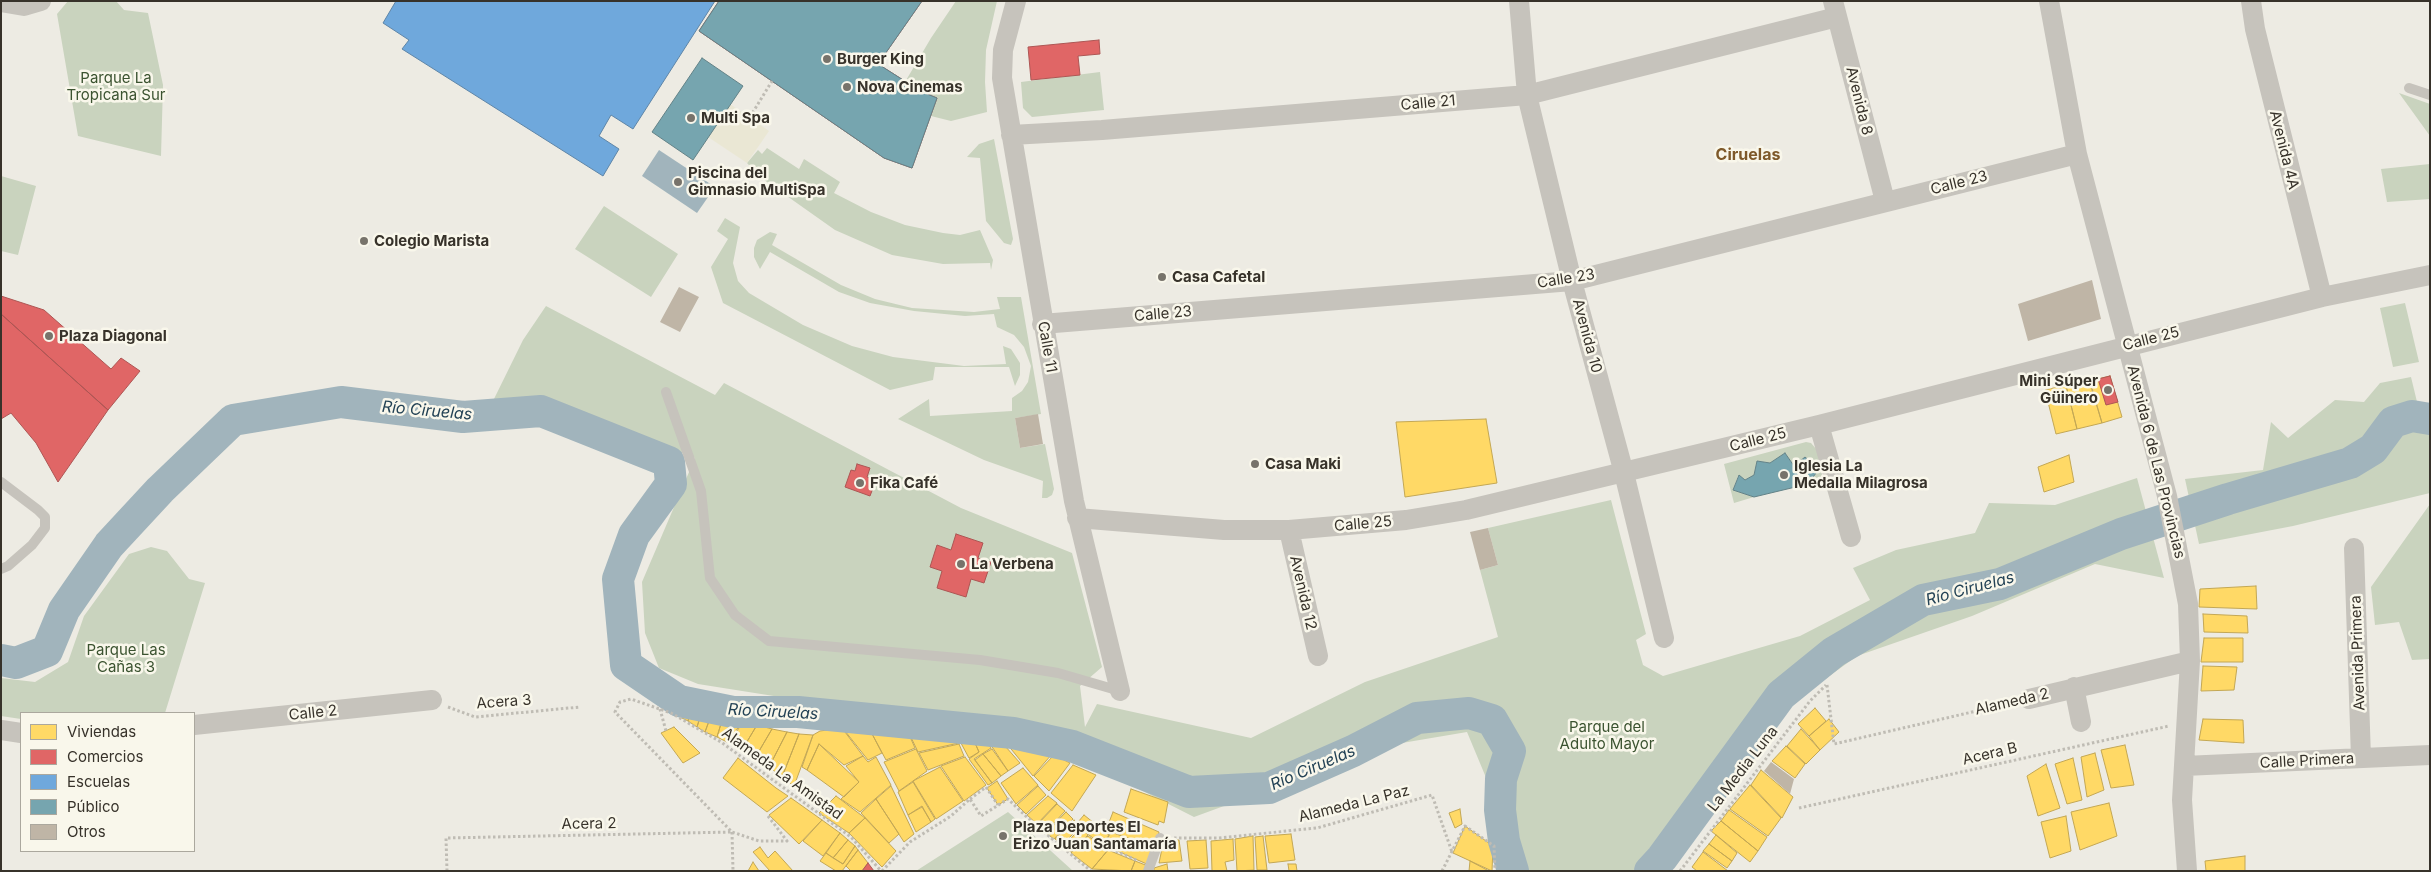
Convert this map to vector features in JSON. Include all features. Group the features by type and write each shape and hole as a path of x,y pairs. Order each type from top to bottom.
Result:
{"street":[{"name":"Calle 11","path":"1016,1 1003,50 1002,78 1042,324 1077,518 1120,691"},
{"name":"Avenida 10","path":"1519,1 1527,95 1572,281 1624,473 1664,638"},
{"name":"Avenida 6 de Las Provincias","path":"2049,1 2076,154 2167,496 2188,604 2190,661 2182,800 2187,871"},
{"name":"Avenida 4A","path":"2252,1 2255,29 2322,297"},
{"path":"1,2 24,6 40,2"},
{"name":"Calle 21","path":"1011,135 1112,129 1527,95 1835,9"},
{"name":"Avenida 8","path":"1835,9 1885,201"},
{"name":"Calle 23","path":"1042,324 1572,281 2076,154"},
{"name":"Calle 25","path":"1077,518 1224,530 1289,530 1406,520 1466,510 1624,473 2322,297 2430,275"},
{"path":"1819,424 1852,536"},
{"name":"Avenida 12","path":"1289,530 1318,656"},
{"name":"Avenida Primera","path":"2354,548 2361,758"},
{"name":"Alameda 2","path":"2029,698 2190,661"},
{"path":"2074,688 2082,722"},
{"name":"Calle 2","path":"195,725 432,700"},
{"path":"1,730 20,733"},
{"name":"Calle Primera","path":"2184,766 2430,755"}],"lane":[{"path":"2409,88 2430,95"},
{"path":"666,392 701,491 710,578 735,616 769,641 980,660 1058,673 1120,691"},
{"path":"1,482 45,517 45,528 32,546 8,566 1,569"},
{"path":"1145,867 1160,838"}],"path":[{"path":"750,117 772,81"},
{"name":"Alameda 2","path":"1827,685 1834,744 2029,698"},
{"name":"La Media Luna","path":"1680,871 1810,701 1827,685"},
{"name":"Alameda La Amistad","path":"732,832 615,712 620,702 631,699 671,713 739,754 851,837 881,871"},
{"name":"Acera 3","path":"432,700 474,717 580,707"},
{"path":"660,709 666,730"},
{"name":"Acera B","path":"1799,808 2186,722"},
{"path":"881,871 910,842 951,816 986,787 998,806"},
{"name":"Alameda La Paz","path":"1160,838 1218,838 1317,828 1432,795 1452,852"},
{"path":"970,799 981,816 1008,799 1032,822 1091,871"},
{"path":"733,871 732,832 759,840 787,841 768,816"},
{"path":"1442,871 1465,826 1494,846 1494,871"},
{"name":"Acera 2","path":"447,871 446,838 732,832"},
{"path":"1102,845 1145,867"}],"green space":[{"name":"Parque La Tropicana Sur","path":"68,1 116,1 124,10 148,13 163,85 161,156 78,136 57,14"},
{"path":"956,1 997,1 986,50 985,82 987,112 951,121 931,116 937,98 905,82"},
{"path":"1100,72 1104,110 1032,117 1023,108 1021,82"},
{"path":"2399,93 2430,104 2430,136"},
{"path":"994,139 1013,239 1011,245 1004,243 986,221 980,158 967,157 979,144"},
{"path":"767,148 799,169 804,159 840,182 834,193 871,212 905,225 943,233 960,235 980,230 993,260 991,270 990,263 943,264 892,255 835,230 760,177 747,163 758,150 762,154"},
{"path":"2430,164 2430,199 2387,202 2381,169"},
{"path":"1,176 36,186 18,255 1,251"},
{"path":"604,206 678,254 651,297 575,249"},
{"path":"725,218 740,227 733,263 738,281 749,293 803,325 852,346 893,357 964,366 1006,364 1003,346 1011,349 1020,363 1020,375 1015,386 1009,367 935,367 933,380 890,390 723,303 711,267 728,239 717,231"},
{"path":"770,232 777,234 772,245 841,285 875,299 912,308 974,312 1000,309 997,297 1021,297 1041,414 1015,418 1020,448 1045,444 1054,489 1052,495 1042,498 1043,481 984,460 898,419 929,399 930,416 1012,411 1012,398 1022,391 1028,382 1031,366 1024,347 1014,335 997,327 994,314 965,316 914,311 870,303 839,292 770,252 760,269 754,257 754,248 757,240"},
{"path":"2405,303 2419,362 2393,367 2380,308"},
{"name":"Parque del Adulto Mayor","path":"546,306 715,395 724,383 961,508 1072,553 1102,667 1080,686 1085,727 1097,704 1251,738 1365,682 1498,637 1480,570 1498,565 1488,528 1611,500 1646,634 1636,640 1643,665 1663,676 1800,636 1870,600 1853,568 1896,550 1975,533 1989,503 2055,505 2137,478 2164,578 2095,564 1972,616 1857,656 1788,706 1660,871 1525,871 1467,732 1390,745 1194,817 1070,754 1080,735 912,712 799,700 698,684 659,668 645,633 642,582 695,458 541,400 492,403 523,340"},
{"path":"2411,377 2418,406 2430,409 2430,493 2293,526 2199,544 2185,479 2263,470 2271,422 2288,438 2335,400 2364,402 2380,383"},
{"path":"1806,442 1811,443 1817,450 1823,480 1808,484 1819,469 1805,457 1794,466 1785,453 1770,463 1757,461 1754,475 1745,480 1738,476 1733,490 1754,497 1734,503 1724,464"},
{"path":"2430,504 2430,659 2412,660 2399,622 2375,625 2371,587"},
{"name":"Parque Las Cañas 3","path":"151,547 167,551 189,579 205,583 165,712 20,712 20,719 1,716 1,678 35,682 68,662 84,616 129,554"},
{"name":"Plaza Deportes El Erizo Juan Santamaría","path":"1008,812 1073,871 916,871"}],"shaded area":[{"path":"730,104 769,131 747,163 708,137"},
{"name":"Piscina del Gimnasio MultiSpa","path":"659,150 715,187 697,213 642,176"}],"building: Viviendas":[{"path":"2110,376 2122,417 2102,423 2090,381"},
{"path":"2088,377 2102,423 2077,429 2065,382"},
{"path":"2066,385 2077,429 2056,434 2045,390"},
{"path":"1486,419 1497,483 1405,497 1396,422"},
{"path":"2069,455 2074,482 2044,492 2038,467"},
{"path":"2256,586 2257,609 2199,607 2200,589"},
{"path":"2203,614 2247,616 2248,633 2204,632"},
{"path":"2204,638 2243,638 2243,662 2201,662"},
{"path":"2203,666 2237,667 2234,690 2201,691"},
{"path":"677,706 684,708 680,717 673,713"},
{"path":"684,708 691,710 688,721 680,717"},
{"path":"1815,708 1826,721 1809,736 1798,724"},
{"path":"691,710 701,714 697,727 688,721"},
{"path":"701,714 710,718 705,732 697,727"},
{"path":"711,716 723,717 717,737 705,732"},
{"path":"723,717 740,724 729,743 717,737"},
{"path":"1829,719 1839,732 1820,750 1809,736"},
{"path":"2203,719 2243,720 2244,743 2199,740"},
{"path":"741,725 757,725 742,750 729,743"},
{"path":"757,725 772,729 755,758 742,750"},
{"path":"674,727 700,753 683,763 661,733"},
{"path":"842,728 863,756 844,765 819,744 807,770 802,767 813,735 820,731"},
{"path":"772,729 787,732 769,767 755,758"},
{"path":"1801,729 1820,750 1806,764 1787,746"},
{"path":"870,730 907,730 915,748 886,760"},
{"path":"870,730 882,753 868,760 845,731"},
{"path":"908,731 954,732 959,743 918,752"},
{"path":"787,732 799,734 782,777 769,767"},
{"path":"955,732 971,734 979,752 969,758"},
{"path":"799,734 813,735 794,786 782,777"},
{"path":"971,734 984,736 991,748 974,759 992,783 988,785 969,759 979,752"},
{"path":"985,736 998,738 1020,763 1008,771"},
{"path":"1003,739 1024,742 1052,754 1033,776"},
{"path":"819,744 859,782 844,797 807,770"},
{"path":"959,744 964,756 928,770 919,753"},
{"path":"2125,745 2134,785 2111,788 2101,750"},
{"path":"1786,746 1805,764 1795,778 1772,761"},
{"path":"916,749 927,771 899,791 884,762"},
{"path":"992,749 1008,771 1001,776 983,754"},
{"path":"2095,753 2104,790 2087,797 2081,757"},
{"path":"983,754 1001,776 992,783 975,760"},
{"path":"1054,755 1070,763 1049,791 1034,776"},
{"path":"863,756 868,762 876,757 891,785 860,812 841,799 859,782 846,766"},
{"path":"965,757 986,785 964,801 941,766"},
{"path":"738,758 788,796 767,812 723,778"},
{"path":"2073,758 2082,800 2067,804 2055,764"},
{"path":"2046,764 2060,808 2038,816 2027,776"},
{"path":"1073,765 1096,775 1072,811 1051,793"},
{"path":"940,767 963,801 936,819 913,781"},
{"path":"1023,768 1038,785 1016,804 1001,783"},
{"path":"1761,770 1793,797 1782,818 1751,785"},
{"path":"997,781 1008,799 998,805 987,788"},
{"path":"913,782 935,819 931,822 922,806 908,815 898,792"},
{"path":"1750,785 1781,818 1768,836 1730,809"},
{"path":"891,786 914,834 904,842 876,799"},
{"path":"1038,786 1046,795 1026,814 1017,805"},
{"path":"1131,789 1168,802 1164,823 1159,821 1158,825 1124,812"},
{"path":"836,796 865,818 849,833 819,813"},
{"path":"1048,796 1057,803 1037,824 1027,815"},
{"path":"791,798 822,820 799,844 769,815"},
{"path":"876,799 899,834 889,843 861,813"},
{"path":"2109,803 2117,836 2080,850 2071,812"},
{"path":"1057,804 1065,811 1046,832 1037,825"},
{"path":"922,807 931,822 916,832 908,815"},
{"path":"1460,809 1462,824 1455,828 1449,813"},
{"path":"1729,810 1767,837 1758,851 1721,821"},
{"path":"1066,812 1073,819 1054,839 1046,833"},
{"path":"1113,812 1159,832 1155,848 1106,830"},
{"path":"1084,815 1109,835 1102,845 1089,835 1078,822"},
{"path":"2066,816 2071,851 2050,858 2041,822"},
{"path":"865,818 896,851 882,867 849,833"},
{"path":"822,820 840,833 823,856 803,841"},
{"path":"1074,820 1080,827 1062,845 1055,839"},
{"path":"1721,821 1758,851 1750,862 1711,831"},
{"path":"1465,826 1493,846 1492,871 1453,853"},
{"path":"1081,828 1088,835 1071,852 1063,846"},
{"path":"1111,832 1155,848 1149,865 1104,845"},
{"path":"840,833 848,840 833,858 826,853"},
{"path":"1291,834 1295,860 1269,863 1265,836"},
{"path":"1716,835 1737,853 1732,861 1709,844"},
{"path":"1088,836 1108,850 1092,869 1071,853"},
{"path":"1253,836 1254,870 1237,871 1235,839"},
{"path":"1263,836 1267,870 1257,870 1255,837"},
{"path":"1233,839 1234,860 1225,862 1227,871 1212,871 1211,841"},
{"path":"848,840 855,846 843,864 833,858"},
{"path":"1170,840 1179,840 1182,861 1159,863 1163,844"},
{"path":"1206,840 1208,868 1190,869 1187,841"},
{"path":"1709,844 1732,861 1727,868 1703,851"},
{"path":"855,846 858,850 842,871 836,871 820,861 826,853 843,864"},
{"path":"760,847 768,858 775,851 793,871 770,871 753,852"},
{"path":"858,850 868,863 862,871 851,871 846,866"},
{"path":"1108,850 1135,861 1131,871 1092,869"},
{"path":"1703,852 1728,871 1697,871 1692,867"},
{"path":"2245,856 2245,871 2206,871 2205,861"},
{"path":"1135,861 1148,866 1146,871 1131,871"},
{"path":"1470,861 1489,871 1469,871"},
{"path":"753,862 759,871 748,871"},
{"path":"1167,864 1168,871 1154,871 1154,868"},
{"path":"1288,864 1296,864 1297,871 1289,871"}],"building: Comercios":[{"name":"Nova Cinemas","path":"719,1 922,1 878,64 922,92 937,98 912,168 884,158 699,31"},
{"path":"1099,40 1100,54 1078,56 1080,75 1031,80 1028,47"},
{"name":"Plaza Diagonal","path":"1,296 44,310 111,369 121,358 140,371 108,410 1,314"},
{"path":"1,314 108,410 58,482 36,443 11,413 1,419"},
{"name":"Mini Súper Güinero","path":"2110,376 2118,402 2106,405 2098,379"},
{"name":"Fika Café","path":"857,464 870,468 867,477 876,480 870,496 845,487 851,470 855,471"},
{"name":"La Verbena","path":"956,534 983,543 978,558 991,562 984,583 971,579 966,597 937,588 942,571 930,567 937,545 951,550"},
{"path":"868,863 874,871 862,871"}],"building: Escuelas":[{"path":"396,1 715,1 633,129 611,115 599,136 619,149 603,176 402,49 409,40 383,23"}],"building: Público":[{"name":"Nova Cinemas","path":"719,1 922,1 878,64 922,92 937,98 912,168 884,158 699,31"},
{"name":"Multi Spa","path":"702,58 743,86 693,160 652,132"},
{"name":"Iglesia La Medalla Milagrosa","path":"1785,453 1794,466 1805,457 1819,469 1808,484 1754,497 1733,490 1739,475 1745,480 1754,475 1757,461 1770,463"}],"building: Otros":[{"path":"2092,280 2101,319 2028,341 2018,304"},
{"path":"679,287 699,297 680,332 660,322"},
{"path":"1038,414 1043,444 1020,448 1015,418"},
{"path":"1488,528 1498,565 1480,570 1470,532"},
{"path":"1771,762 1794,779 1790,794 1764,771"}],"waterway":[{"name":"Río Ciruelas","path":"1,660 16,663 47,651 64,610 109,545 160,490 233,420 341,402 463,417 541,411 669,462 671,484 634,535 618,579 626,665 679,701 733,712 798,712 1013,733 1072,746 1189,792 1269,788 1353,751 1417,718 1469,713 1492,720 1510,751 1501,779 1500,810 1504,841 1513,871"},
{"name":"Río Ciruelas","path":"1650,871 1662,858 1781,695 1834,652 1923,600 2000,584 2121,534 2228,499 2350,463 2373,449 2393,422 2412,416 2430,419"}],"place":[{"name":"Burger King","path":"827,59"},
{"name":"Nova Cinemas","path":"847,87"},
{"name":"Multi Spa","path":"691,118"},
{"name":"Piscina del Gimnasio MultiSpa","path":"678,182"},
{"name":"Colegio Marista","path":"364,241"},
{"name":"Casa Cafetal","path":"1162,277"},
{"name":"Plaza Diagonal","path":"49,336"},
{"name":"Mini Súper Güinero","path":"2108,390"},
{"name":"Casa Maki","path":"1255,464"},
{"name":"Iglesia La Medalla Milagrosa","path":"1784,475"},
{"name":"Fika Café","path":"860,483"},
{"name":"La Verbena","path":"961,564"},
{"name":"Plaza Deportes El Erizo Juan Santamaría","path":"1003,836"}],"district":[{"name":"Ciruelas","path":"1748,155"}]}
